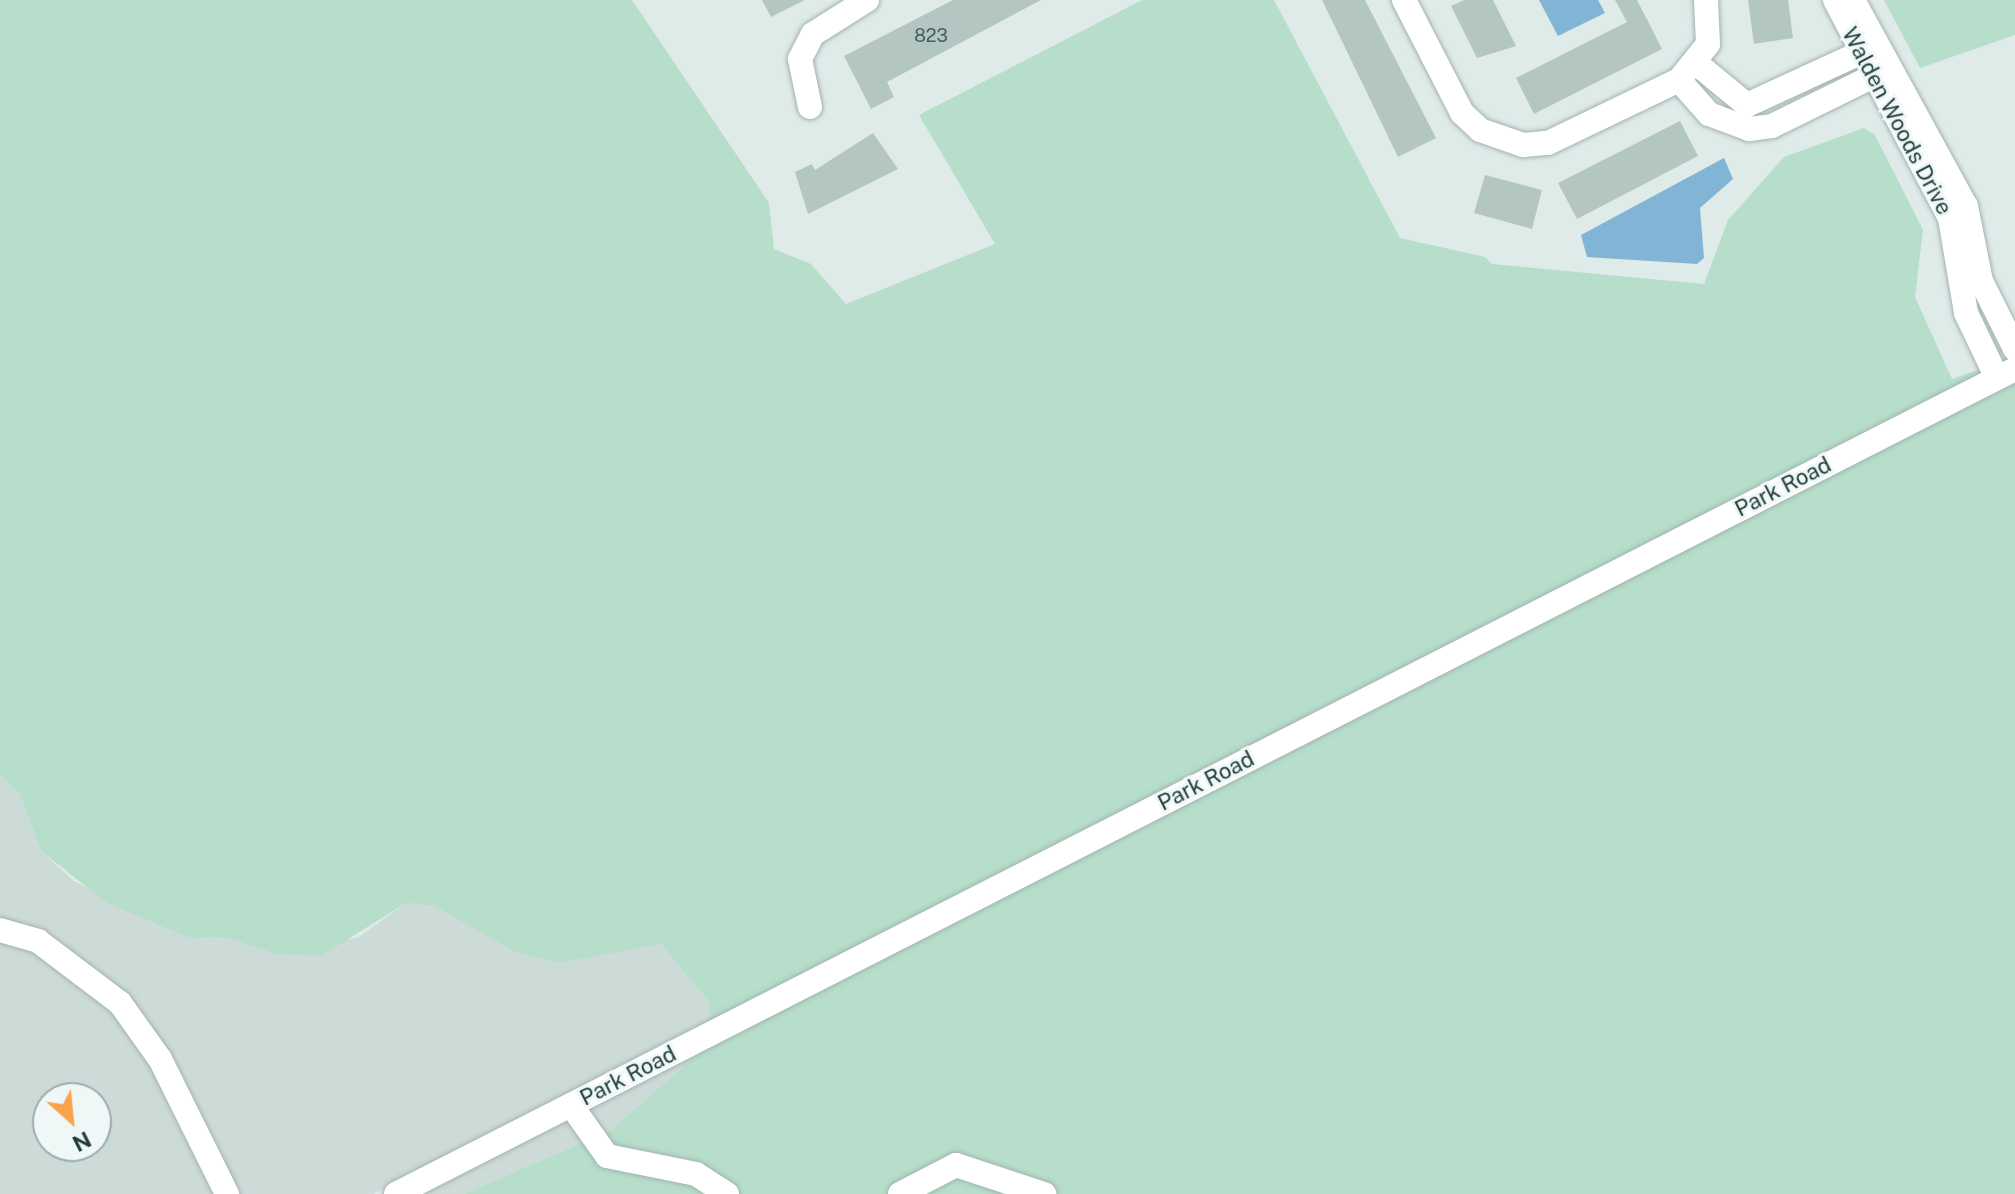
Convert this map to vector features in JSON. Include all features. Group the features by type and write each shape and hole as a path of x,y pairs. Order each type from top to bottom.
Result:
{"street":[{"path":"810,107 800,59 813,34 867,0"},
{"path":"1404,0 1462,113 1503,140 1548,143 1688,72 1711,23 1706,0"},
{"path":"1824,70 1843,6"},
{"name":"Walden Woods Drive","path":"1843,6 1881,72 1950,218 1966,313 2006,374"},
{"path":"1688,72 1747,105 1783,93 1869,49"},
{"path":"1688,72 1725,124 1749,129 1795,115 1881,72"},
{"name":"Walden Woods Drive","path":"1881,72 1966,206 1981,281 2015,349"},
{"path":"1783,93 1795,115"},
{"name":"Park Road","path":"396,1194 2006,374"},
{"path":"0,930 38,941 120,1003 160,1059 227,1194"},
{"path":"571,1105 607,1156 696,1174 727,1194"},
{"path":"900,1194 956,1165 1025,1192"}],"shaded area":[{"path":"0,775 19,793 41,851 74,881 190,938 224,937 276,954 359,937 406,903 434,906 475,928 621,951 661,944 708,1001 711,1022 373,1194 0,1194"},
{"path":"703,1049 611,1130 464,1194 419,1194"}],"green space":[{"path":"0,0 632,0 769,203 774,249 811,264 846,304 995,244 919,115 1142,0 1274,0 1400,238 1485,257 1492,264 1704,284 1728,220 1784,157 1864,128 1875,135 1923,230 1915,297 1952,379 2015,357 711,1022 708,1001 661,944 558,963 518,953 434,906 406,903 321,956 276,954 224,937 190,938 107,903 41,851 19,793 0,775"},
{"path":"1884,0 2015,0 2015,35 1920,68"},
{"path":"2015,381 2015,1194 464,1194 611,1130 703,1049"}],"water":[{"path":"1539,0 1598,0 1605,13 1558,36"},
{"path":"1724,158 1733,179 1700,208 1704,258 1697,264 1587,257 1581,235"}],"building":[{"path":"762,0 805,0 771,17"},
{"path":"953,0 1041,0 887,82 894,97 871,109 844,56"},
{"path":"1322,0 1365,0 1436,138 1398,157"},
{"path":"1464,0 1493,0 1516,46 1477,58 1451,6"},
{"path":"1615,0 1637,0 1662,49 1534,114 1516,78 1627,22"},
{"path":"1748,0 1788,0 1793,38 1754,44"},
{"path":"1680,121 1698,156 1577,219 1558,183"},
{"path":"873,133 898,169 808,214 795,172 812,164 815,170"},
{"path":"1485,175 1542,190 1532,229 1474,213"}]}
